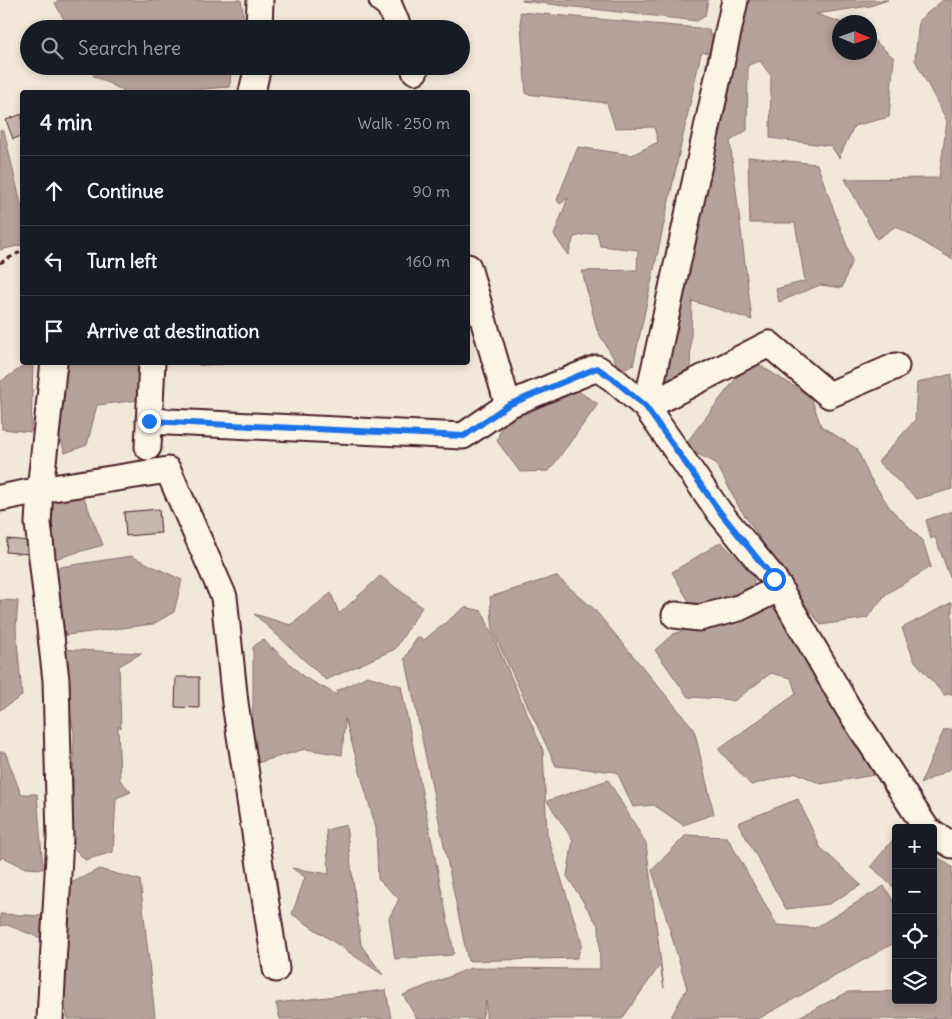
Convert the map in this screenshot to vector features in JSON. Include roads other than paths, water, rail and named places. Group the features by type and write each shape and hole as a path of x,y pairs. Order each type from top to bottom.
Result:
{"street":[{"path":"259,20 260,0"},
{"path":"382,0 389,5 395,20"},
{"path":"646,407 735,0"},
{"path":"252,90 256,75"},
{"path":"470,274 508,405"},
{"path":"646,407 769,344 829,395 896,366"},
{"path":"50,1019 60,838 56,680 38,523 54,365"},
{"path":"148,447 152,365"},
{"path":"149,421 464,436 508,405 597,368 612,378 646,407 720,512 774,579 848,708 923,824"},
{"path":"0,498 168,470 224,597 235,703 276,968"},
{"path":"675,615 699,618 739,608 780,588"},
{"path":"937,836 952,845"}]}
